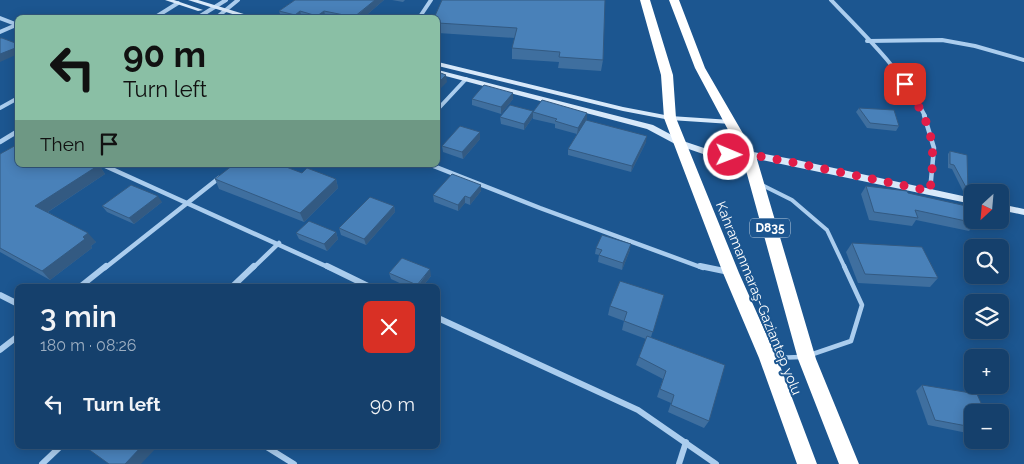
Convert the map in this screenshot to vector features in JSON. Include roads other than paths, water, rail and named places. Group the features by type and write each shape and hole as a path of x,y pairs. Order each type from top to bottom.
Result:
{"highway":[{"name":"Kahramanmaraş-Gaziantep yolu","path":"645,0 667,75 670,118 731,273 768,358 807,464"},
{"name":"Kahramanmaraş-Gaziantep yolu","path":"674,0 700,68 748,154 807,357 849,464"}],"street":[{"path":"168,0 215,15"},
{"path":"191,0 214,7 228,14 238,0"},
{"path":"202,15 226,0"},
{"path":"421,15 431,0"},
{"path":"831,0 905,84 929,128 933,142 934,160 930,191"},
{"path":"159,15 178,3"},
{"path":"0,18 15,24"},
{"path":"0,32 15,26"},
{"path":"867,41 942,40 975,46 1024,60"},
{"path":"440,65 650,127 680,143 711,153 748,154 964,199"},
{"path":"440,72 670,118 731,122"},
{"path":"440,108 466,79"},
{"path":"0,108 15,100"},
{"path":"0,142 15,133"},
{"path":"107,167 279,243 364,284"},
{"path":"436,167 540,208 701,266 731,273"},
{"path":"84,284 221,176"},
{"path":"1009,209 1024,212"},
{"path":"235,284 279,243"},
{"path":"0,294 15,302"},
{"path":"440,319 638,410 716,464"},
{"path":"0,350 15,338"},
{"path":"679,464 686,442"},
{"path":"42,464 58,449"},
{"path":"270,449 294,464"}],"lane":[{"path":"757,182 792,200 827,230 862,305 851,341 807,357 768,358"}]}
